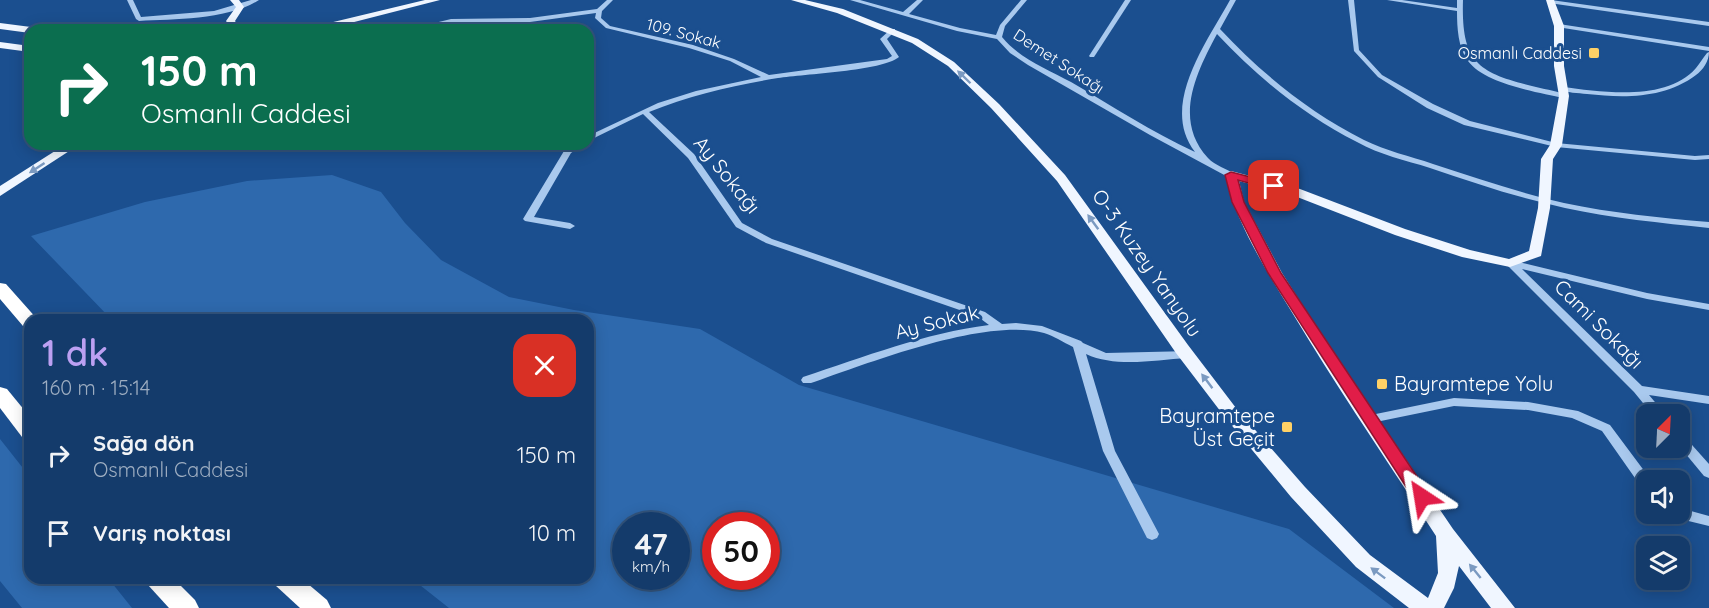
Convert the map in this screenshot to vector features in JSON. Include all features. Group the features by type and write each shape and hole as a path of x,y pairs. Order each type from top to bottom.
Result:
{"highway":[{"path":"0,288 24,315"},
{"path":"0,394 24,424"},
{"path":"163,584 186,608"},
{"path":"291,584 318,608"}],"main road":[{"path":"335,24 436,0"},
{"name":"O-3 Kuzey Yanyolu","path":"795,0 840,10 915,41 951,64 995,106 1054,170 1230,412 1298,492 1363,561 1425,608"},
{"path":"1504,608 1446,535 1275,273 1238,202 1231,175 1296,192 1400,232 1467,254 1510,263 1536,253 1544,201 1547,159 1556,145 1563,92 1559,66 1559,26 1550,1"},
{"path":"232,24 230,21 237,4"},
{"path":"0,26 24,29"},
{"path":"0,45 24,48"},
{"path":"0,192 65,150"},
{"path":"1433,608 1443,593 1450,574 1446,535"}],"street":[{"path":"130,0 139,19 179,17 256,0"},
{"path":"437,24 451,21 530,20 599,11 609,0"},
{"name":"Demet Sokağı","path":"853,0 959,30 999,37 1004,44 1030,62 1167,143 1231,175"},
{"path":"905,14 920,0"},
{"path":"999,37 1002,26 1023,0"},
{"path":"1092,56 1128,0"},
{"path":"1207,161 1190,139 1184,123 1187,97 1195,72 1233,0"},
{"path":"1351,0 1356,50 1380,76 1430,106 1467,123 1556,145 1709,158"},
{"path":"1390,0 1460,10"},
{"path":"1460,0 1464,47 1475,66 1524,86 1563,92 1618,94 1652,92 1689,78 1703,66 1709,54"},
{"path":"1550,1 1709,24"},
{"name":"109. Sokak","path":"599,11 598,18 608,27 691,46 732,60 770,78"},
{"path":"1559,26 1709,49"},
{"path":"594,137 660,104 770,78 889,61 896,57 883,39 893,30"},
{"path":"1217,30 1237,52 1273,84 1362,142 1472,180 1544,201 1650,220 1709,225"},
{"name":"Ay Sokağı","path":"644,111 691,156 739,225 769,241 981,314 999,327"},
{"path":"570,150 528,219 570,226"},
{"path":"1510,263 1647,296 1709,306"},
{"name":"Cami Sokağı","path":"1510,263 1651,404"},
{"name":"Ay Sokak","path":"807,380 932,340 999,327 1042,329 1077,343 1102,357 1187,354"},
{"path":"1077,343 1108,451 1152,534"},
{"path":"1638,389 1709,400"},
{"path":"1371,419 1454,402 1528,406 1574,414 1606,428 1637,470"},
{"path":"1690,451 1709,473"},
{"path":"1690,516 1709,521"}],"shaded area":[{"path":"332,175 381,192 405,223 441,260 509,297 574,310 700,329 799,385 1289,529 1394,608 449,608 419,584 594,584 594,314 106,314 31,236 145,202 247,181"},
{"path":"0,439 24,469 24,584 113,584 132,608 22,608 0,581"}],"place":[{"name":"Osmanlı Caddesi","path":"1594,53"},
{"name":"Bayramtepe Yolu","path":"1382,384"},
{"name":"Bayramtepe Üst Geçit","path":"1287,427"}],"route":[{"path":"1274,186 1231,175 1238,202 1275,273 1315,338 1422,497"}]}
